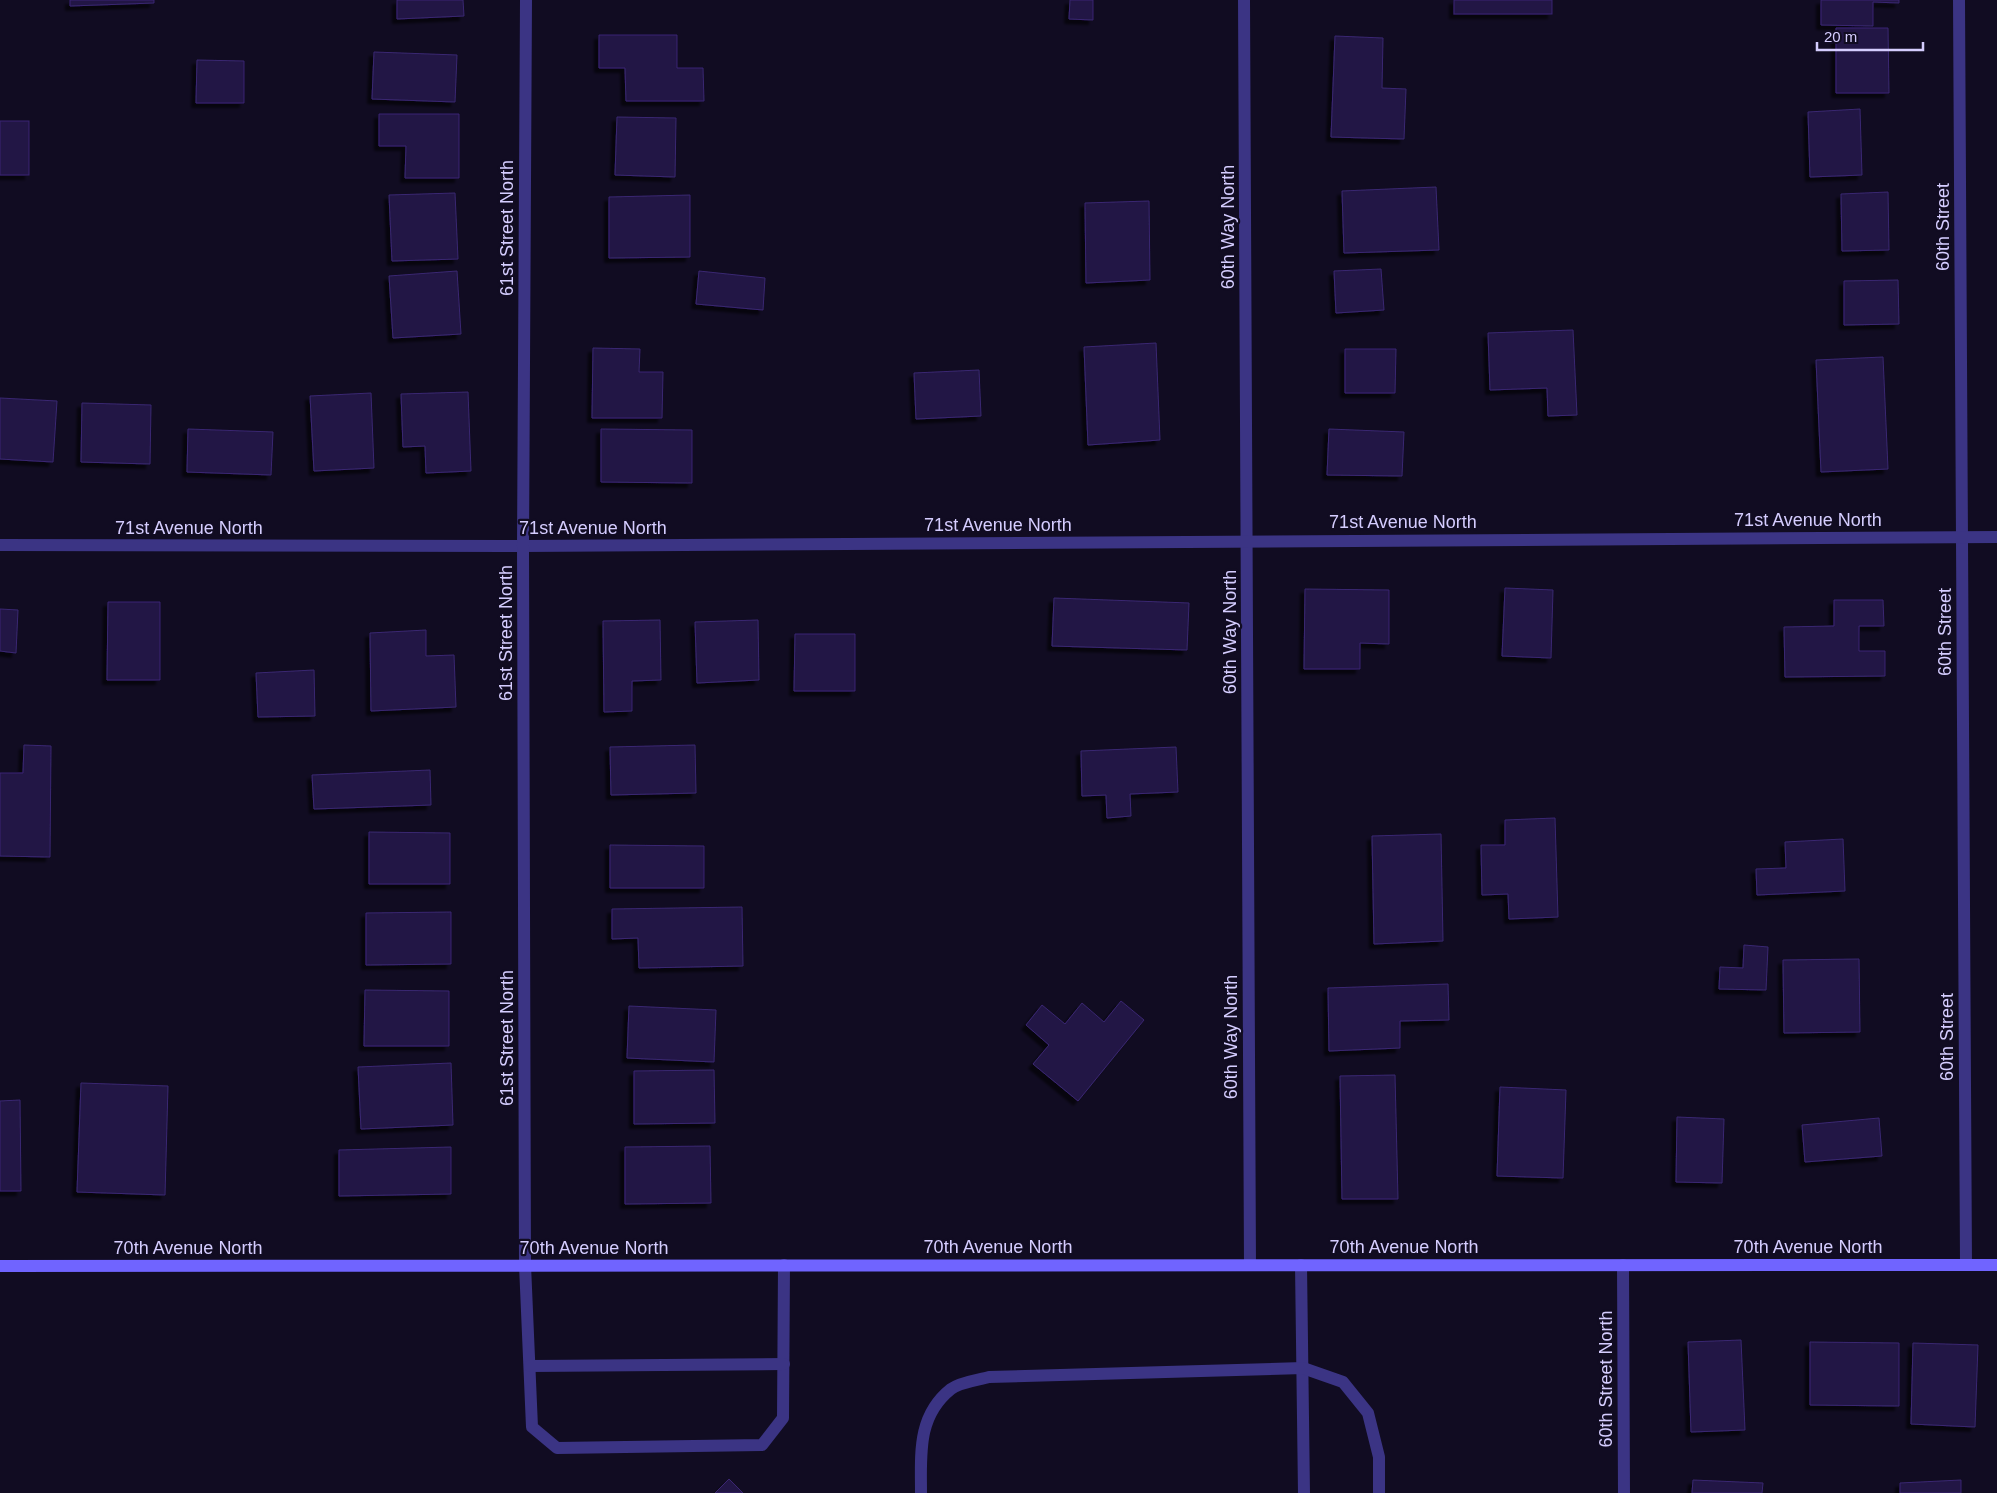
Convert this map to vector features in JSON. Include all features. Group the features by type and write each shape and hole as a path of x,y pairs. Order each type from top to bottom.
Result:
{"street":[{"name":"61st Street North","path":"526,0 523,546 525,1265 532,1427 556,1448 762,1445 783,1418 784,1364"},
{"name":"60th Way North","path":"1244,0 1250,1265"},
{"name":"60th Street","path":"1959,0 1966,1264"},
{"name":"71st Avenue North","path":"0,545 523,546 1997,537"},
{"path":"530,1366 784,1364 784,1265"},
{"path":"1301,1265 1304,1493"},
{"name":"60th Street North","path":"1623,1265 1624,1493"},
{"name":"70th Avenue North","path":"0,1266 1997,1265"},
{"path":"921,1493 921,1443 932,1411 952,1388 988,1377 1303,1368 1343,1382 1368,1412 1379,1457 1379,1493"}],"building":[{"path":"70,0 154,0 154,3 70,6"},
{"path":"397,0 463,0 464,16 397,19"},
{"path":"1070,0 1093,0 1093,20 1069,19"},
{"path":"1454,0 1552,0 1552,14 1454,14"},
{"path":"1821,0 1899,0 1899,3 1873,2 1873,26 1821,25"},
{"path":"1836,28 1888,28 1889,93 1836,93"},
{"path":"599,35 677,35 677,68 703,68 704,101 626,101 625,68 599,68"},
{"path":"1335,36 1383,38 1382,88 1406,89 1404,139 1331,137"},
{"path":"374,52 457,55 455,102 372,99"},
{"path":"197,60 244,61 244,103 196,103"},
{"path":"1860,109 1862,175 1810,177 1808,112"},
{"path":"379,114 459,114 459,178 405,178 406,146 379,146"},
{"path":"617,117 676,118 675,177 615,175"},
{"path":"0,121 29,121 29,175 0,175"},
{"path":"1436,187 1439,250 1344,253 1342,191"},
{"path":"1888,192 1889,250 1842,251 1841,194"},
{"path":"455,193 458,259 392,261 389,195"},
{"path":"690,195 690,257 609,258 609,197"},
{"path":"1149,201 1150,280 1086,283 1085,203"},
{"path":"1381,269 1384,310 1336,313 1334,271"},
{"path":"457,271 461,334 393,338 389,276"},
{"path":"699,271 765,278 763,310 696,304"},
{"path":"1898,280 1899,324 1844,325 1844,281"},
{"path":"1573,330 1577,415 1548,416 1547,388 1490,390 1488,333"},
{"path":"1156,343 1160,440 1088,445 1084,347"},
{"path":"593,348 640,349 639,372 663,372 662,418 592,418"},
{"path":"1345,349 1396,349 1395,393 1345,393"},
{"path":"1883,357 1888,469 1821,472 1816,360"},
{"path":"979,370 981,416 916,419 914,373"},
{"path":"468,392 471,471 426,473 425,446 403,447 401,394"},
{"path":"371,393 374,468 314,471 310,396"},
{"path":"0,398 57,401 53,462 0,459"},
{"path":"82,403 151,405 150,464 81,462"},
{"path":"188,429 273,432 271,475 187,472"},
{"path":"601,429 692,430 692,483 601,482"},
{"path":"1329,429 1404,432 1402,476 1327,475"},
{"path":"1505,588 1553,590 1551,658 1502,656"},
{"path":"1305,589 1389,590 1389,644 1360,643 1360,669 1304,669"},
{"path":"1054,598 1189,603 1187,650 1052,646"},
{"path":"1834,600 1883,600 1884,626 1859,626 1859,651 1885,651 1885,676 1785,677 1784,627 1834,626"},
{"path":"108,602 160,602 160,680 107,680"},
{"path":"0,609 18,610 16,653 0,651"},
{"path":"660,620 661,680 632,681 632,711 604,712 603,621"},
{"path":"758,620 759,680 697,683 695,622"},
{"path":"426,630 426,656 454,655 456,707 371,711 370,633"},
{"path":"795,634 855,634 855,691 794,691"},
{"path":"314,670 315,716 258,717 256,673"},
{"path":"24,745 51,746 50,857 0,856 0,773 23,773"},
{"path":"695,745 696,793 611,795 610,747"},
{"path":"1176,747 1178,792 1130,794 1131,816 1107,818 1106,795 1082,796 1081,751"},
{"path":"430,770 431,805 314,809 312,775"},
{"path":"1555,818 1558,917 1509,919 1508,894 1482,895 1481,845 1505,845 1505,820"},
{"path":"369,832 450,833 450,884 369,884"},
{"path":"1441,834 1443,941 1374,944 1372,836"},
{"path":"1843,839 1845,891 1757,895 1756,869 1786,868 1785,842"},
{"path":"610,845 704,846 704,888 610,888"},
{"path":"742,907 743,966 639,968 638,938 612,939 612,909"},
{"path":"451,912 451,964 366,965 366,913"},
{"path":"1744,945 1768,947 1766,990 1719,989 1720,967 1743,968"},
{"path":"1859,959 1860,1032 1784,1033 1783,960"},
{"path":"1448,984 1449,1020 1400,1021 1400,1048 1329,1051 1328,988"},
{"path":"365,990 449,991 449,1046 364,1046"},
{"path":"1121,1001 1144,1020 1078,1101 1033,1064 1049,1045 1026,1025 1042,1005 1065,1024 1082,1003 1104,1022"},
{"path":"629,1006 716,1010 714,1062 627,1058"},
{"path":"451,1063 453,1125 361,1129 358,1067"},
{"path":"714,1070 715,1123 634,1124 634,1071"},
{"path":"1395,1075 1398,1199 1342,1199 1340,1076"},
{"path":"81,1083 168,1086 165,1195 77,1192"},
{"path":"1500,1087 1566,1090 1563,1178 1497,1176"},
{"path":"20,1100 21,1191 0,1191 0,1101"},
{"path":"1677,1117 1724,1119 1722,1183 1676,1182"},
{"path":"1879,1118 1882,1156 1805,1162 1802,1125"},
{"path":"710,1146 711,1203 625,1204 625,1147"},
{"path":"451,1147 451,1194 339,1196 339,1150"},
{"path":"1741,1340 1745,1430 1691,1432 1688,1342"},
{"path":"1810,1342 1899,1343 1899,1406 1810,1405"},
{"path":"1913,1343 1978,1345 1975,1427 1911,1424"},
{"path":"729,1479 743,1493 715,1493"},
{"path":"1693,1480 1763,1483 1762,1493 1692,1493"},
{"path":"1961,1480 1961,1493 1900,1493 1900,1483"}]}
